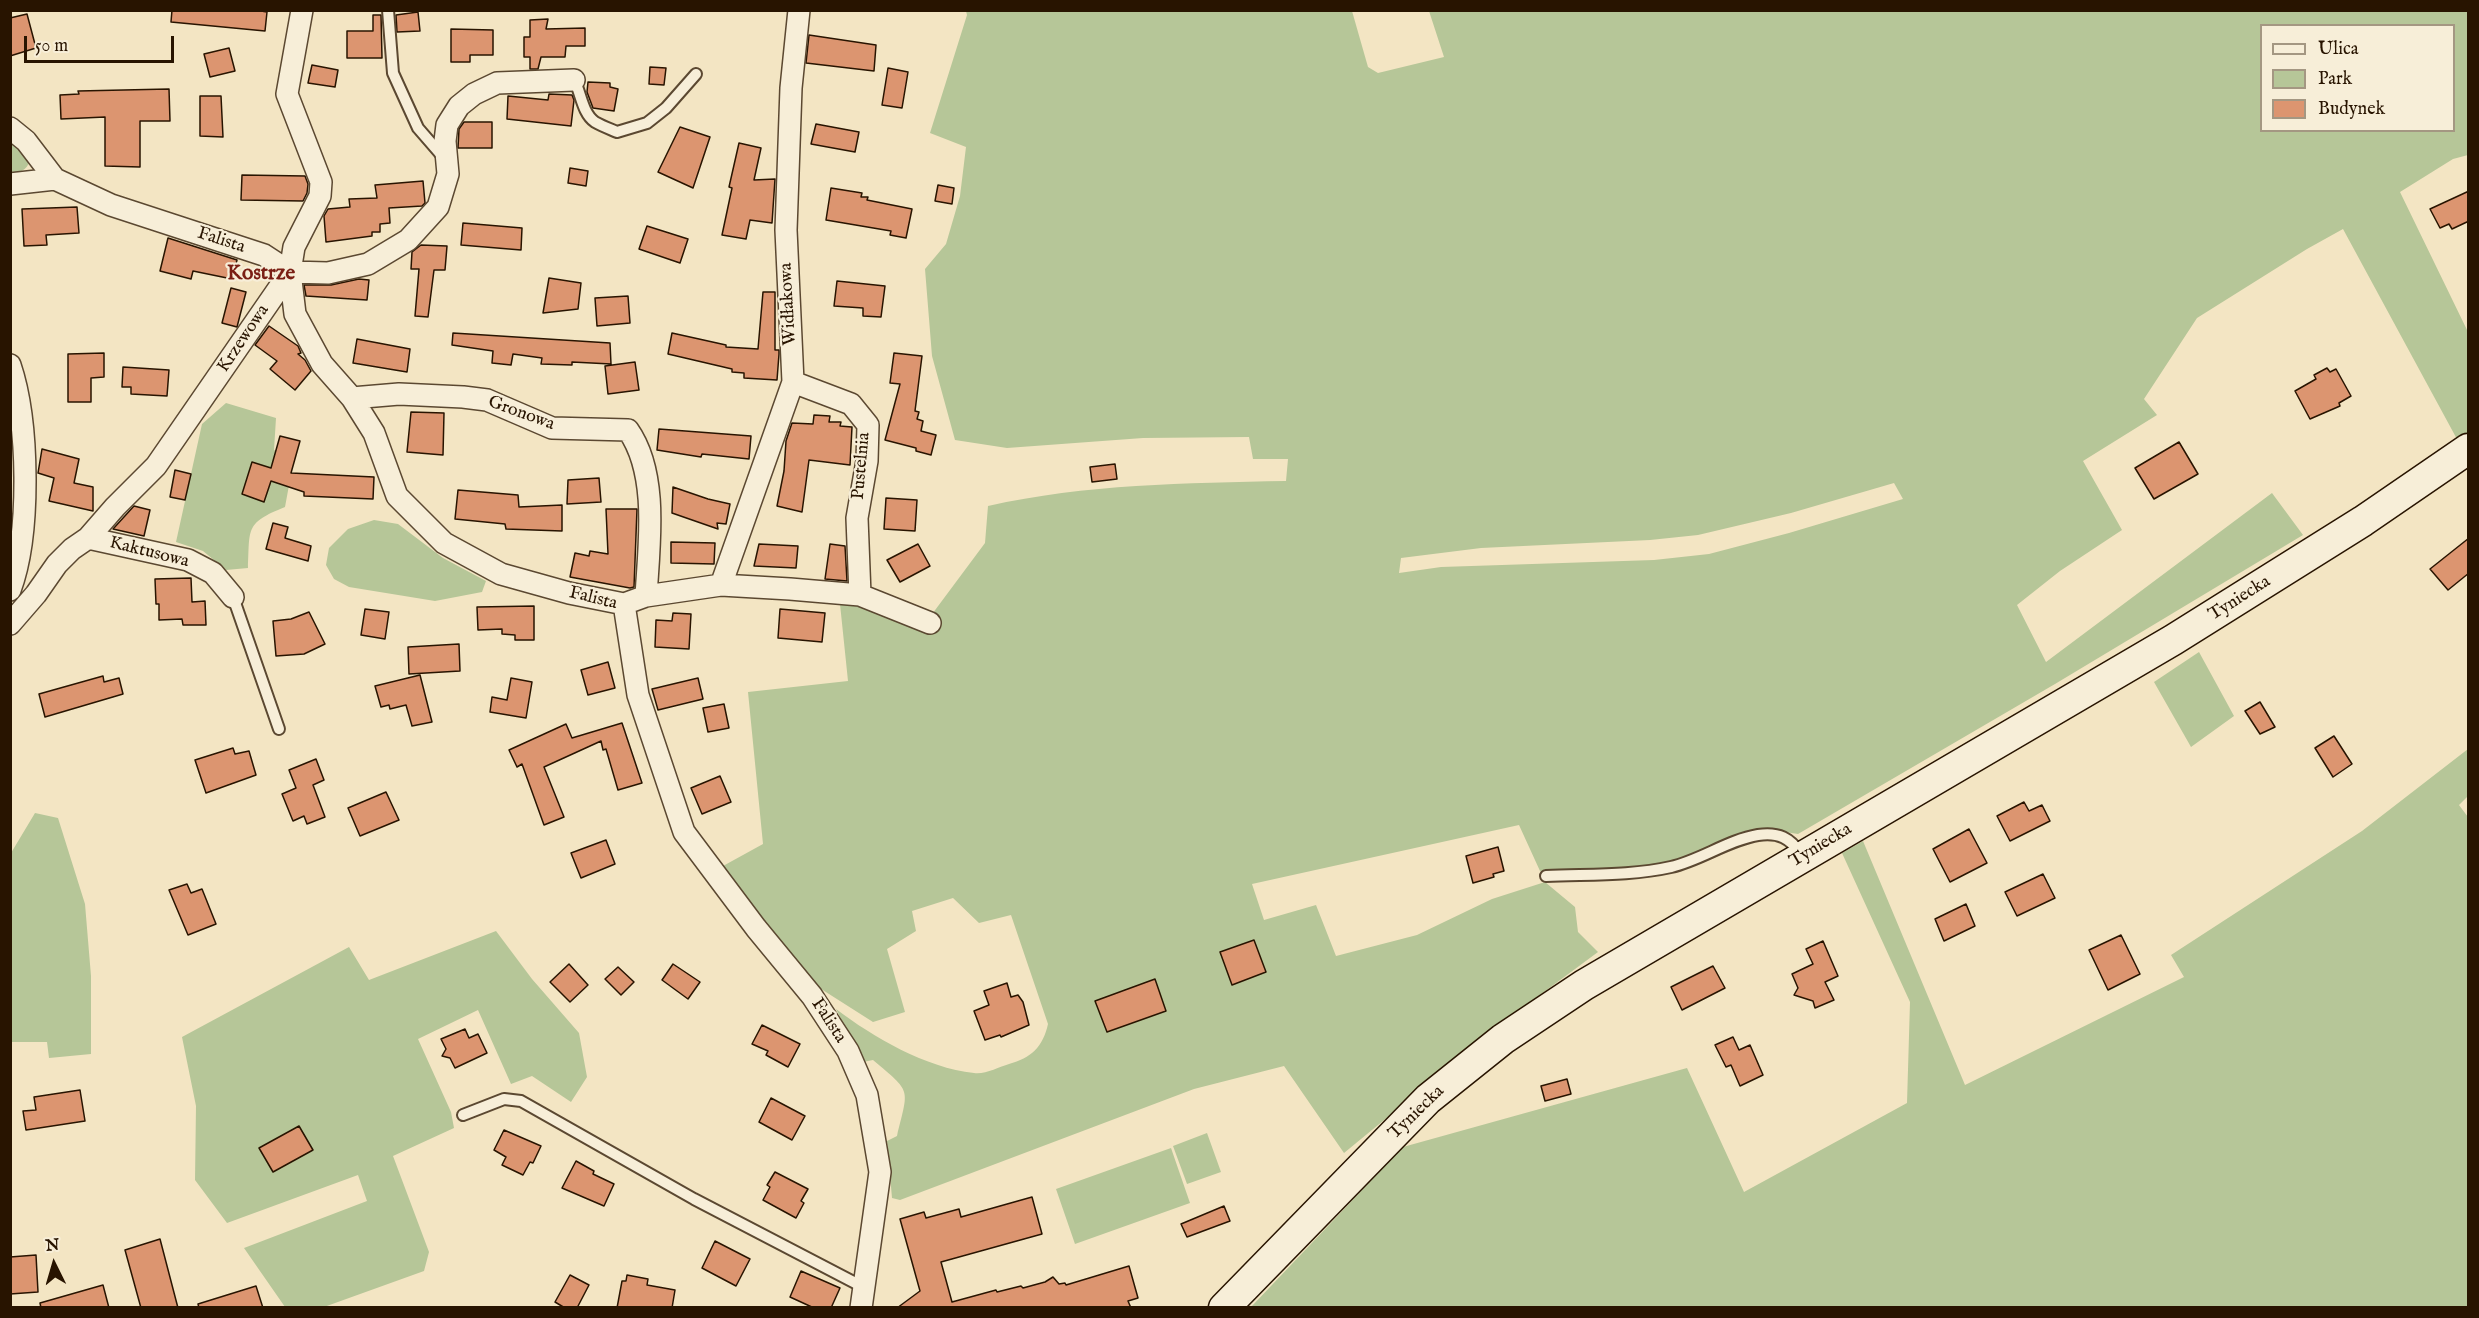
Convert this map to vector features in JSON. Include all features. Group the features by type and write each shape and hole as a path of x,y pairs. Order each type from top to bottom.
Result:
{"street":[{"path":"302,10 287,94 321,182 320,196 294,247 290,272 328,273 368,264 408,240 438,207 448,174 447,125 459,106 474,94 497,82 574,80"},
{"name":"Widłakowa","path":"721,585 793,382 786,230 791,88 798,10"},
{"name":"Falista","path":"10,128 26,141 55,179 111,205 264,255 290,272 295,314 322,364 352,398 374,433 397,496 444,543 501,574 569,593 624,604 638,695 684,832 756,928 812,996 848,1051 867,1095 880,1172 864,1298"},
{"path":"10,184 55,179"},
{"name":"Krzewowa","path":"10,624 22,589 88,538 156,466 290,272"},
{"path":"10,365 18,388 26,465 22,532 22,589"},
{"name":"Pustelnia","path":"793,382 851,404 868,425 867,461 857,518 860,595"},
{"name":"Gronowa","path":"352,398 399,394 463,397 487,400 552,428 628,430 638,444 651,506 646,596"},
{"name":"Tyniecka","path":"1224,1308 1428,1100 1503,1039 1584,985 2173,640 2363,521 2469,449"},
{"name":"Kaktusowa","path":"88,538 188,560 213,573 233,597"},
{"path":"624,604 646,596 721,585 860,595 930,623"}],"lane":[{"path":"388,10 393,73 418,128 446,160"},
{"path":"574,80 580,90 584,106 593,121 617,132 647,123 666,108 696,74"},
{"path":"233,597 279,729"},
{"path":"1546,876 1637,872 1670,868 1759,835 1791,840 1803,857"},
{"path":"463,1115 504,1099 521,1101 864,1298"}],"green space":[{"path":"966,11 1352,11 1368,67 1378,73 1444,57 1429,11 2468,11 2468,155 2453,159 2400,192 2468,332 2468,434 2458,441 2343,229 2197,318 2144,399 2157,415 2083,461 2122,530 2060,571 2017,605 2046,662 2272,493 2303,535 2055,684 1798,834 1779,831 1670,864 1636,869 1540,871 1519,825 1252,884 1264,920 1316,905 1336,956 1417,935 1492,899 1545,882 1575,907 1578,932 1598,952 1502,1023 1344,1153 1284,1066 1194,1089 900,1200 892,1198 887,1141 897,1136 904,1108 904,1092 895,1079 873,1060 863,1062 836,1009 901,1050 937,1065 978,1073 1017,1062 1030,1055 1043,1039 1048,1024 1011,915 979,923 953,898 912,911 916,931 887,949 905,1012 873,1022 818,987 772,932 723,866 763,844 748,692 848,681 840,604 854,602 921,629 985,543 988,506 1099,489 1286,481 1288,459 1253,459 1249,437 1143,438 1007,448 955,440 932,356 925,269 946,244 960,196 966,147 930,133 967,15","holes":["1894,483 1903,499 1709,554 1654,560 1441,567 1399,573 1401,558 1481,548 1650,540 1698,535 1791,513"]},
{"path":"10,139 30,161 25,169 11,174"},
{"path":"226,403 276,418 274,450 294,458 285,507 263,518 252,528 248,568 226,570 203,551 176,542 202,424"},
{"path":"374,520 398,524 443,558 486,581 482,592 435,601 349,587 334,579 326,565 329,548 348,529"},
{"path":"2199,652 2234,716 2191,747 2154,682"},
{"path":"2468,749 2468,796 2459,805 2468,817 2468,1307 1251,1307 1403,1147 1687,1068 1744,1192 1907,1103 1910,1002 1842,853 1863,841 1965,1085 2184,977 2171,955 2362,831"},
{"path":"35,813 58,818 85,904 91,976 91,1054 49,1058 47,1042 11,1042 11,853"},
{"path":"496,931 532,979 579,1033 587,1077 571,1102 532,1076 511,1084 478,1010 418,1039 451,1112 454,1128 393,1156 429,1252 424,1271 324,1307 285,1307 244,1248 367,1201 358,1175 227,1223 195,1180 196,1106 182,1037 349,947 369,980"},
{"path":"1207,1133 1221,1172 1187,1184 1173,1146"},
{"path":"1171,1148 1190,1203 1075,1244 1056,1189"}],"building":[{"path":"172,10 267,12 265,31 171,22"},
{"path":"418,12 420,31 397,32 396,15"},
{"path":"27,14 36,48 10,56 10,18"},
{"path":"373,15 381,15 382,58 347,58 347,31 373,31"},
{"path":"548,19 546,29 585,28 585,46 566,46 565,57 541,57 538,69 530,69 530,57 524,57 524,37 530,37 530,20"},
{"path":"451,29 493,30 493,55 470,55 470,62 451,62"},
{"path":"809,35 876,45 874,71 806,63"},
{"path":"229,48 235,71 210,77 204,54"},
{"path":"312,65 338,70 335,87 308,83"},
{"path":"650,67 666,68 664,85 649,84"},
{"path":"888,68 908,72 902,108 882,105"},
{"path":"588,82 610,83 610,87 618,89 614,111 593,108 587,92"},
{"path":"169,89 170,121 140,121 140,167 105,166 105,117 61,119 60,95 79,94 78,91"},
{"path":"549,94 572,95 574,100 571,126 507,119 508,96 548,100"},
{"path":"200,96 221,96 223,137 200,136"},
{"path":"464,122 492,122 492,148 458,148 459,129"},
{"path":"816,124 859,132 855,152 811,144"},
{"path":"680,127 710,137 693,188 658,172"},
{"path":"739,143 761,148 754,180 775,179 772,223 750,220 746,239 722,235 732,188 729,187"},
{"path":"570,168 588,171 586,186 568,183"},
{"path":"242,175 305,176 308,184 307,193 303,201 241,200"},
{"path":"423,181 425,203 422,206 389,208 390,223 380,224 380,232 372,232 372,236 326,242 324,216 328,209 350,207 349,199 377,198 375,185"},
{"path":"938,185 954,188 952,204 935,201"},
{"path":"831,188 862,193 861,197 868,197 867,200 912,209 906,238 890,235 891,231 826,220"},
{"path":"2469,191 2469,221 2452,229 2449,224 2440,228 2430,209"},
{"path":"77,207 79,233 46,235 47,245 24,246 22,209"},
{"path":"463,223 522,228 521,250 461,245"},
{"path":"647,226 688,239 680,263 639,249"},
{"path":"168,238 237,260 232,279 193,271 191,279 160,271"},
{"path":"421,245 447,246 445,270 434,270 428,317 415,316 419,269 411,269 412,252"},
{"path":"549,278 581,283 578,309 543,313"},
{"path":"359,279 369,280 367,300 306,296 304,285 331,285"},
{"path":"837,281 885,286 881,317 863,316 863,308 834,306"},
{"path":"231,288 246,292 237,327 222,323"},
{"path":"763,292 775,292 775,350 779,350 777,380 744,378 744,373 732,372 732,369 668,354 672,333 726,345 726,347 758,349"},
{"path":"628,296 630,323 597,326 595,298"},
{"path":"269,326 298,346 301,353 298,354 305,360 311,371 295,390 270,369 277,361 255,345"},
{"path":"453,333 610,343 611,364 572,362 572,365 541,364 542,358 513,354 511,365 492,363 493,351 452,345"},
{"path":"357,339 410,349 407,372 353,363"},
{"path":"104,353 104,377 91,378 91,402 68,402 68,354"},
{"path":"894,353 922,356 915,411 919,412 917,419 923,421 921,431 936,435 931,455 916,451 916,448 885,440 900,384 890,383"},
{"path":"635,362 639,390 608,394 605,366"},
{"path":"123,367 169,370 167,396 131,394 131,387 122,387"},
{"path":"2327,368 2330,372 2336,369 2351,396 2339,403 2340,406 2310,419 2295,391 2316,379 2314,375"},
{"path":"411,412 444,413 443,455 407,452"},
{"path":"814,415 830,416 829,422 841,422 840,426 852,427 850,465 809,460 802,512 777,506 784,471 786,441 792,423 813,424"},
{"path":"659,429 751,436 749,459 702,454 701,457 657,450"},
{"path":"280,436 300,441 291,473 374,477 373,499 304,496 304,492 271,481 264,502 242,494 252,462 271,468"},
{"path":"2179,442 2198,474 2154,499 2135,468"},
{"path":"42,449 79,459 74,483 93,487 93,511 49,501 54,478 38,473"},
{"path":"1115,464 1117,479 1092,482 1090,467"},
{"path":"175,470 191,474 185,500 170,497"},
{"path":"599,478 601,502 567,504 568,480"},
{"path":"673,487 730,504 726,524 717,523 718,529 672,513"},
{"path":"458,490 518,495 519,507 562,505 562,531 506,529 505,524 455,519"},
{"path":"886,498 917,500 915,531 884,529"},
{"path":"134,506 150,510 144,536 113,529"},
{"path":"606,509 637,509 634,587 570,577 575,553 589,556 590,551 608,554"},
{"path":"273,523 288,527 285,538 311,546 308,561 266,549"},
{"path":"2469,538 2469,573 2448,590 2430,569"},
{"path":"671,542 715,543 714,564 671,563"},
{"path":"759,544 798,546 796,568 754,566"},
{"path":"830,544 845,546 847,581 825,579"},
{"path":"918,544 930,566 900,582 887,560"},
{"path":"191,578 192,602 205,601 206,625 183,625 182,619 159,620 155,579"},
{"path":"534,606 534,640 515,640 515,635 502,634 502,629 478,630 477,607"},
{"path":"365,609 389,612 385,639 361,635"},
{"path":"780,609 825,613 822,642 778,638"},
{"path":"309,612 325,644 304,654 276,656 273,621 291,619"},
{"path":"673,613 691,614 689,649 655,647 656,620 672,621"},
{"path":"459,644 460,671 409,674 408,647"},
{"path":"608,662 615,688 588,695 581,670"},
{"path":"420,675 432,722 412,726 406,705 390,709 389,705 381,707 375,686"},
{"path":"103,676 104,682 119,678 123,694 45,717 39,694"},
{"path":"511,678 532,682 526,718 490,712 492,697 507,700"},
{"path":"698,678 703,699 658,710 652,689"},
{"path":"2260,702 2275,727 2260,734 2245,711"},
{"path":"724,704 729,728 708,732 703,708"},
{"path":"622,723 642,783 618,790 606,749 603,750 601,741 544,767 564,817 544,825 522,764 517,767 509,750 566,724 572,738"},
{"path":"2334,736 2352,764 2333,777 2315,748"},
{"path":"233,748 235,754 249,751 256,775 206,793 195,760"},
{"path":"316,759 324,780 313,785 325,817 307,824 304,816 293,821 282,794 296,788 289,770"},
{"path":"720,776 731,802 702,814 691,788"},
{"path":"386,792 399,820 360,836 348,808"},
{"path":"2024,802 2029,811 2042,805 2050,821 2010,841 1997,816"},
{"path":"1969,829 1987,863 1950,882 1933,849"},
{"path":"606,840 615,864 581,878 571,853"},
{"path":"1498,847 1504,871 1493,874 1494,877 1473,883 1466,856"},
{"path":"2043,874 2055,898 2017,916 2005,892"},
{"path":"187,884 191,893 202,889 216,924 188,935 169,890"},
{"path":"1966,904 1975,926 1944,941 1935,919"},
{"path":"2121,935 2140,974 2108,990 2089,950"},
{"path":"1254,940 1266,972 1232,985 1220,952"},
{"path":"1823,941 1838,976 1825,982 1834,1000 1815,1008 1813,1001 1794,995 1798,988 1792,974 1813,964 1806,949"},
{"path":"569,964 588,985 570,1002 550,982"},
{"path":"673,964 700,982 688,999 662,980"},
{"path":"1713,966 1725,988 1682,1010 1671,987"},
{"path":"618,967 634,982 621,995 605,979"},
{"path":"1155,979 1166,1011 1107,1032 1095,1001"},
{"path":"1007,983 1011,997 1018,995 1023,1002 1029,1025 1001,1037 1000,1035 985,1040 974,1011 989,1005 984,991"},
{"path":"762,1025 800,1044 788,1067 766,1055 768,1051 752,1044"},
{"path":"465,1029 469,1038 478,1034 487,1053 455,1068 450,1058 442,1056 446,1049 441,1039"},
{"path":"1733,1037 1739,1050 1750,1045 1763,1075 1740,1086 1731,1065 1726,1067 1715,1045"},
{"path":"1567,1079 1571,1094 1545,1101 1541,1086"},
{"path":"80,1090 85,1121 26,1130 23,1111 36,1110 34,1097"},
{"path":"771,1098 805,1116 792,1140 759,1122"},
{"path":"299,1126 313,1150 273,1172 259,1148"},
{"path":"504,1130 541,1146 533,1163 530,1162 523,1175 502,1165 506,1157 494,1150"},
{"path":"576,1161 594,1171 593,1174 614,1184 604,1206 562,1188"},
{"path":"775,1172 808,1189 801,1201 804,1203 796,1218 763,1200 770,1187 767,1185"},
{"path":"1032,1197 1042,1234 941,1262 952,1302 996,1290 997,1292 1021,1286 1023,1288 1045,1282 1053,1277 1059,1284 1065,1283 1066,1285 1129,1266 1138,1298 1128,1301 1131,1308 897,1308 920,1291 900,1219 924,1212 926,1218 959,1209 961,1217"},
{"path":"1224,1206 1230,1221 1187,1237 1181,1224"},
{"path":"160,1239 178,1308 141,1308 125,1250"},
{"path":"715,1241 750,1259 736,1286 702,1268"},
{"path":"36,1255 38,1292 10,1294 10,1257"},
{"path":"801,1271 840,1288 831,1308 814,1308 790,1297"},
{"path":"570,1275 589,1285 577,1308 565,1308 555,1302"},
{"path":"627,1275 648,1279 647,1285 675,1290 672,1308 617,1308 622,1281 626,1281"},
{"path":"103,1285 109,1308 41,1308 40,1303"},
{"path":"256,1286 263,1308 199,1308 198,1304"}],"district":[{"name":"Kostrze","path":"261,275"}]}
